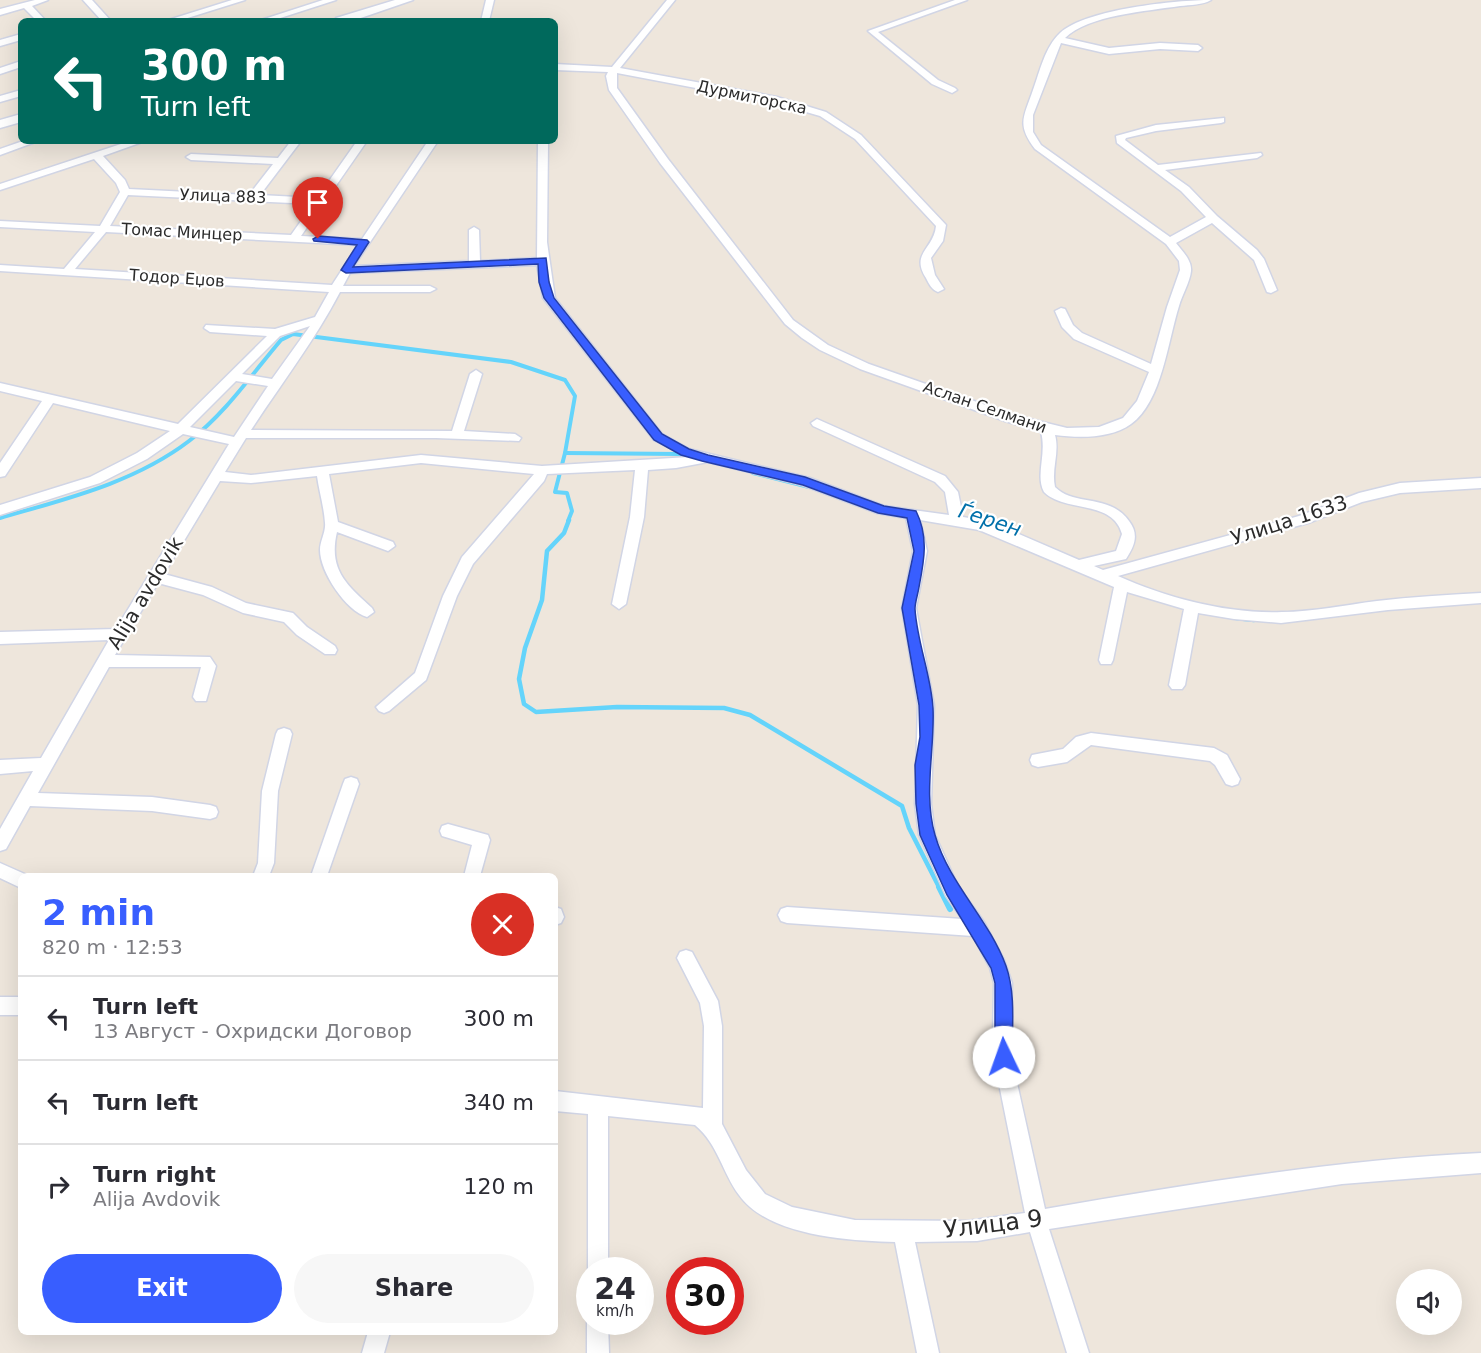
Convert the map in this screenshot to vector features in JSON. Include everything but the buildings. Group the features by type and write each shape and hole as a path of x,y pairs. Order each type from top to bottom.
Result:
{"main road":[{"path":"350,18 407,0"},
{"path":"0,124 18,119"}],"street":[{"path":"0,12 44,0"},
{"path":"87,0 104,18"},
{"path":"179,18 241,0"},
{"path":"272,18 332,0"},
{"path":"486,18 489,0"},
{"path":"614,70 671,0"},
{"path":"952,90 935,82 872,31 963,0"},
{"path":"1059,40 1079,24 1207,0"},
{"path":"26,5 39,18"},
{"path":"0,43 18,38"},
{"path":"1059,40 1108,51 1161,45 1198,48"},
{"name":"Аслан Селмани","path":"614,70 610,82 614,92 761,286 804,337 838,355 1047,429 1074,432 1105,429 1127,421 1139,409 1186,270 1184,261 1170,242 1051,157 1029,136 1025,121 1059,40"},
{"path":"0,71 18,65"},
{"name":"Дурмиторска","path":"558,68 614,70 777,100 823,114 843,125 858,137 941,225 941,232 924,263 925,272 938,289"},
{"path":"0,99 18,94"},
{"path":"1221,120 1156,128 1121,136 1121,143 1185,189 1213,218 1253,252 1271,290"},
{"path":"0,152 24,144"},
{"path":"0,187 131,144"},
{"path":"253,197 294,144"},
{"path":"295,237 360,144"},
{"path":"210,328 276,333 317,324 338,289 346,270 431,144"},
{"path":"543,144 543,261 544,282 549,298 658,437 685,452 706,459 805,481 914,522 956,520 981,525 1122,584 1191,606 1234,614 1281,618 1388,605 1481,598"},
{"path":"68,271 104,228 125,192 121,182 96,155"},
{"path":"1155,168 1257,155"},
{"path":"191,157 280,161"},
{"name":"Улица 883","path":"125,192 320,201"},
{"path":"1170,242 1213,218"},
{"name":"Томас Минцер","path":"0,224 364,242"},
{"path":"474,230 475,264"},
{"path":"346,270 543,261"},
{"name":"Тодор Еџов","path":"0,268 338,289 430,289"},
{"path":"1061,311 1068,327 1078,336 1154,370"},
{"name":"Alija avdovik","path":"0,844 154,577 239,438 299,347 317,324"},
{"path":"0,510 95,480 118,470 187,429 276,333"},
{"path":"457,435 476,374"},
{"path":"234,377 276,383"},
{"path":"0,387 213,435 239,438 457,435 515,438"},
{"path":"0,473 50,398"},
{"path":"818,423 940,479 947,484 954,495 956,520"},
{"path":"1047,429 1051,447 1047,480 1050,491 1059,497 1106,507 1124,522 1130,533 1129,543 1121,555 1077,565"},
{"path":"217,476 251,479 421,459 548,470 676,464 706,459"},
{"path":"619,604 637,517 642,466"},
{"path":"322,470 332,525 326,552 329,565 340,587 367,612"},
{"path":"384,706 421,676 450,596 468,561 548,470"},
{"name":"Улица 1633","path":"1101,576 1303,520 1359,498 1400,488 1481,483"},
{"path":"914,522 920,551 909,608 926,705 927,737 923,765 923,794 927,835 952,891 978,928 998,966 1003,983 1002,1040 1006,1074 1041,1238 1078,1353"},
{"path":"332,525 388,546"},
{"path":"154,577 207,591 243,608 288,616 302,632 330,650"},
{"path":"1106,660 1122,584"},
{"path":"1177,685 1191,606"},
{"path":"0,638 120,634"},
{"path":"105,661 205,662 209,666 201,697"},
{"path":"262,873 266,863 270,791 284,734"},
{"path":"1038,760 1067,755 1082,742 1091,739 1215,755 1221,760 1232,779"},
{"path":"0,767 46,764"},
{"path":"321,873 351,784"},
{"path":"27,799 152,804 210,812"},
{"path":"448,831 482,840 473,873"},
{"path":"0,870 18,879"},
{"path":"787,915 978,928"},
{"path":"686,958 709,1001 713,1026 712,1124"},
{"path":"0,1006 18,1006"},
{"path":"558,1101 699,1116 712,1124"},
{"path":"598,1106 598,1257"},
{"name":"Улица 9","path":"712,1124 734,1171 750,1194 762,1204 803,1221 826,1226 903,1233 980,1230 1037,1219 1340,1174 1481,1163"},
{"path":"903,1233 928,1353"},
{"path":"373,1353 378,1335"},
{"path":"598,1335 598,1353"}],"waterway":[{"path":"0,518 98,488 168,456 214,419 281,340 293,334 511,362 565,380 575,396 565,453"},
{"path":"565,453 680,454"},
{"path":"565,453 555,492 567,493 572,511 568,521"},
{"name":"Ѓерен","path":"753,473 809,487"},
{"path":"569,520 564,533 547,551 542,600 525,648 519,679 524,704 536,712 617,707 724,708 750,715 902,806 909,828 940,889"},
{"name":"Ѓерен","path":"1236,618 1254,620"},
{"path":"940,889 950,909"}],"route":[{"path":"318,239 364,242 346,270 543,261 544,282 549,298 658,437 685,452 706,459 805,481 882,510 912,514 920,551 909,608 926,705 927,737 923,765 923,804 927,835 952,891 978,928 998,966 1003,983 1004,1057"}]}
